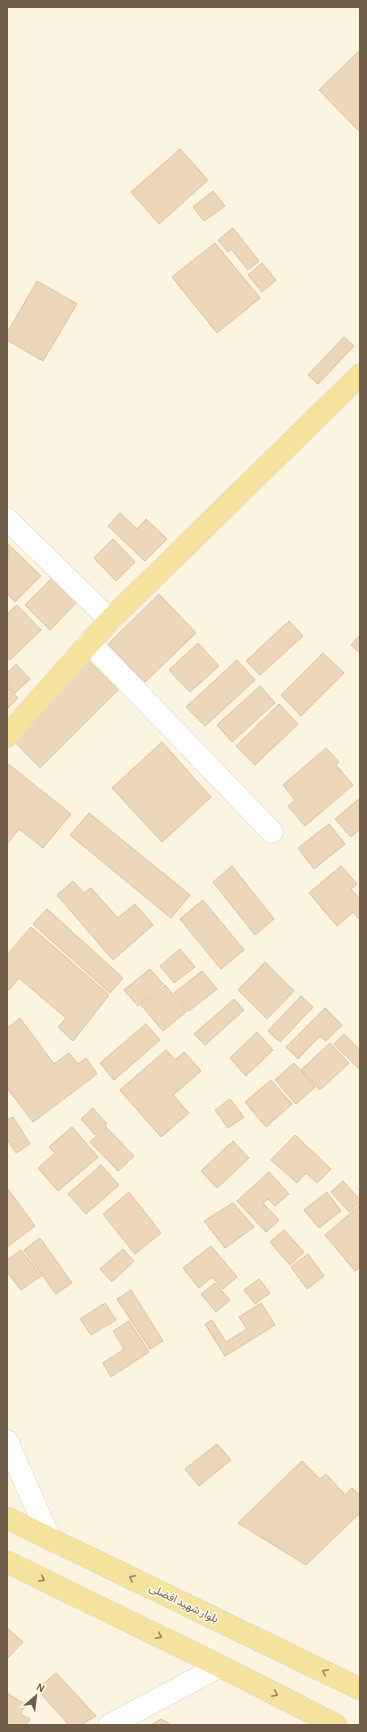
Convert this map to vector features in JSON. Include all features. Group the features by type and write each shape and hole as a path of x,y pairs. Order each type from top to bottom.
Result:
{"main road":[{"path":"7,736 110,620 360,375"},
{"name":"بلوار شهید افضلی","path":"7,1518 360,1689"},
{"path":"7,1562 220,1666 336,1725"}],"street":[{"path":"7,519 110,620"},
{"path":"89,642 272,832"},
{"path":"7,1441 50,1539"},
{"path":"110,1725 220,1666"}],"building":[{"path":"360,50 360,132 319,90"},
{"path":"180,149 208,180 159,224 131,192"},
{"path":"213,191 225,206 204,221 193,207"},
{"path":"233,228 259,261 248,270 231,249 228,252 218,240"},
{"path":"215,243 260,298 217,333 172,277"},
{"path":"262,263 276,280 262,292 248,275"},
{"path":"37,281 77,304 43,361 7,340 7,333"},
{"path":"344,337 354,346 318,384 308,375"},
{"path":"120,513 137,529 146,519 167,539 145,561 108,526"},
{"path":"113,539 135,562 116,581 94,558"},
{"path":"8,544 41,576 15,602 7,593"},
{"path":"52,578 77,602 50,630 25,605"},
{"path":"159,594 196,633 145,682 108,644"},
{"path":"17,605 41,630 10,660 7,657 7,614"},
{"path":"289,621 303,636 260,675 246,661"},
{"path":"360,635 360,653 351,645"},
{"path":"198,643 219,666 190,692 169,670"},
{"path":"323,653 344,673 301,716 281,695"},
{"path":"88,660 118,690 40,768 10,737"},
{"path":"237,660 255,680 205,726 186,707"},
{"path":"16,664 30,679 15,693 7,684 7,673"},
{"path":"7,686 18,698 7,709"},
{"path":"260,686 275,703 232,742 217,725"},
{"path":"279,704 298,724 255,765 236,746"},
{"path":"162,742 211,797 162,842 112,788"},
{"path":"326,748 339,762 336,765 353,785 305,826 288,806 295,800 283,785"},
{"path":"7,763 71,814 43,848 19,829 7,844"},
{"path":"360,798 360,829 351,837 335,819"},
{"path":"89,813 190,895 171,918 70,835"},
{"path":"329,824 345,844 314,869 298,848"},
{"path":"232,866 274,919 255,935 213,882"},
{"path":"341,866 357,884 351,889 360,899 360,920 353,912 337,926 309,893"},
{"path":"73,881 84,893 91,888 118,918 135,904 153,925 113,960 57,895"},
{"path":"203,900 244,950 221,969 180,919"},
{"path":"47,909 123,978 110,993 33,924"},
{"path":"31,927 109,995 73,1041 58,1027 66,1018 19,978 9,990 7,988 7,955"},
{"path":"180,949 195,967 174,983 160,966"},
{"path":"265,962 294,991 267,1019 238,990"},
{"path":"150,969 163,984 138,1006 124,990"},
{"path":"202,971 217,989 189,1011 174,993"},
{"path":"165,985 187,1011 163,1031 141,1005"},
{"path":"301,996 313,1007 280,1042 268,1031"},
{"path":"234,999 244,1010 205,1045 194,1034"},
{"path":"325,1008 342,1025 326,1041 320,1036 298,1059 286,1047"},
{"path":"20,1018 54,1064 69,1053 78,1064 86,1058 97,1074 33,1122 7,1088 7,1025 9,1027"},
{"path":"146,1024 160,1040 114,1080 100,1063"},
{"path":"257,1032 273,1050 246,1076 230,1058"},
{"path":"344,1034 360,1050 360,1067 358,1068 334,1044"},
{"path":"330,1043 349,1063 320,1090 301,1070"},
{"path":"166,1050 175,1060 184,1052 201,1071 173,1095 189,1113 161,1137 120,1090"},
{"path":"294,1063 315,1087 296,1104 275,1080"},
{"path":"271,1080 292,1104 266,1127 245,1102"},
{"path":"230,1099 244,1117 228,1128 215,1110"},
{"path":"93,1108 107,1124 95,1135 81,1119"},
{"path":"13,1117 30,1144 16,1153 7,1139 7,1120"},
{"path":"72,1127 98,1157 58,1191 38,1168 55,1153 49,1147"},
{"path":"106,1127 134,1156 118,1171 90,1142"},
{"path":"295,1135 331,1169 317,1183 306,1173 297,1183 271,1160"},
{"path":"233,1141 249,1158 217,1188 201,1171"},
{"path":"101,1165 119,1185 86,1214 68,1194"},
{"path":"269,1172 289,1194 275,1206 268,1199 263,1203 279,1220 266,1232 237,1201"},
{"path":"343,1181 360,1200 360,1202 349,1212 331,1192"},
{"path":"7,1188 35,1226 7,1247"},
{"path":"129,1192 161,1233 135,1254 103,1214"},
{"path":"327,1192 341,1211 319,1228 304,1210"},
{"path":"233,1203 254,1227 225,1248 204,1221"},
{"path":"360,1205 360,1267 355,1271 325,1235"},
{"path":"284,1230 304,1252 290,1265 270,1242"},
{"path":"40,1238 72,1283 56,1294 24,1250"},
{"path":"211,1246 237,1277 223,1289 212,1277 199,1288 183,1268"},
{"path":"123,1249 134,1261 112,1282 100,1269"},
{"path":"21,1250 41,1276 21,1290 7,1272 7,1260"},
{"path":"308,1254 324,1276 307,1289 291,1267"},
{"path":"259,1279 270,1293 255,1304 244,1290"},
{"path":"215,1283 230,1300 216,1312 201,1294"},
{"path":"131,1290 163,1341 150,1349 117,1299"},
{"path":"105,1303 116,1320 91,1335 80,1319"},
{"path":"261,1303 275,1325 225,1356 205,1324 212,1320 226,1342 247,1329 239,1317"},
{"path":"129,1321 149,1352 111,1377 103,1363 124,1349 113,1331"},
{"path":"217,1444 231,1460 199,1486 185,1469"},
{"path":"302,1461 320,1479 326,1474 345,1495 352,1488 360,1496 360,1513 306,1565 238,1523"},
{"path":"7,1628 23,1642 7,1659"},
{"path":"56,1673 96,1716 80,1725 69,1725 37,1689"},
{"path":"7,1693 26,1705 20,1714 30,1719 26,1725 7,1725"},
{"path":"161,1719 172,1725 151,1725"}]}
